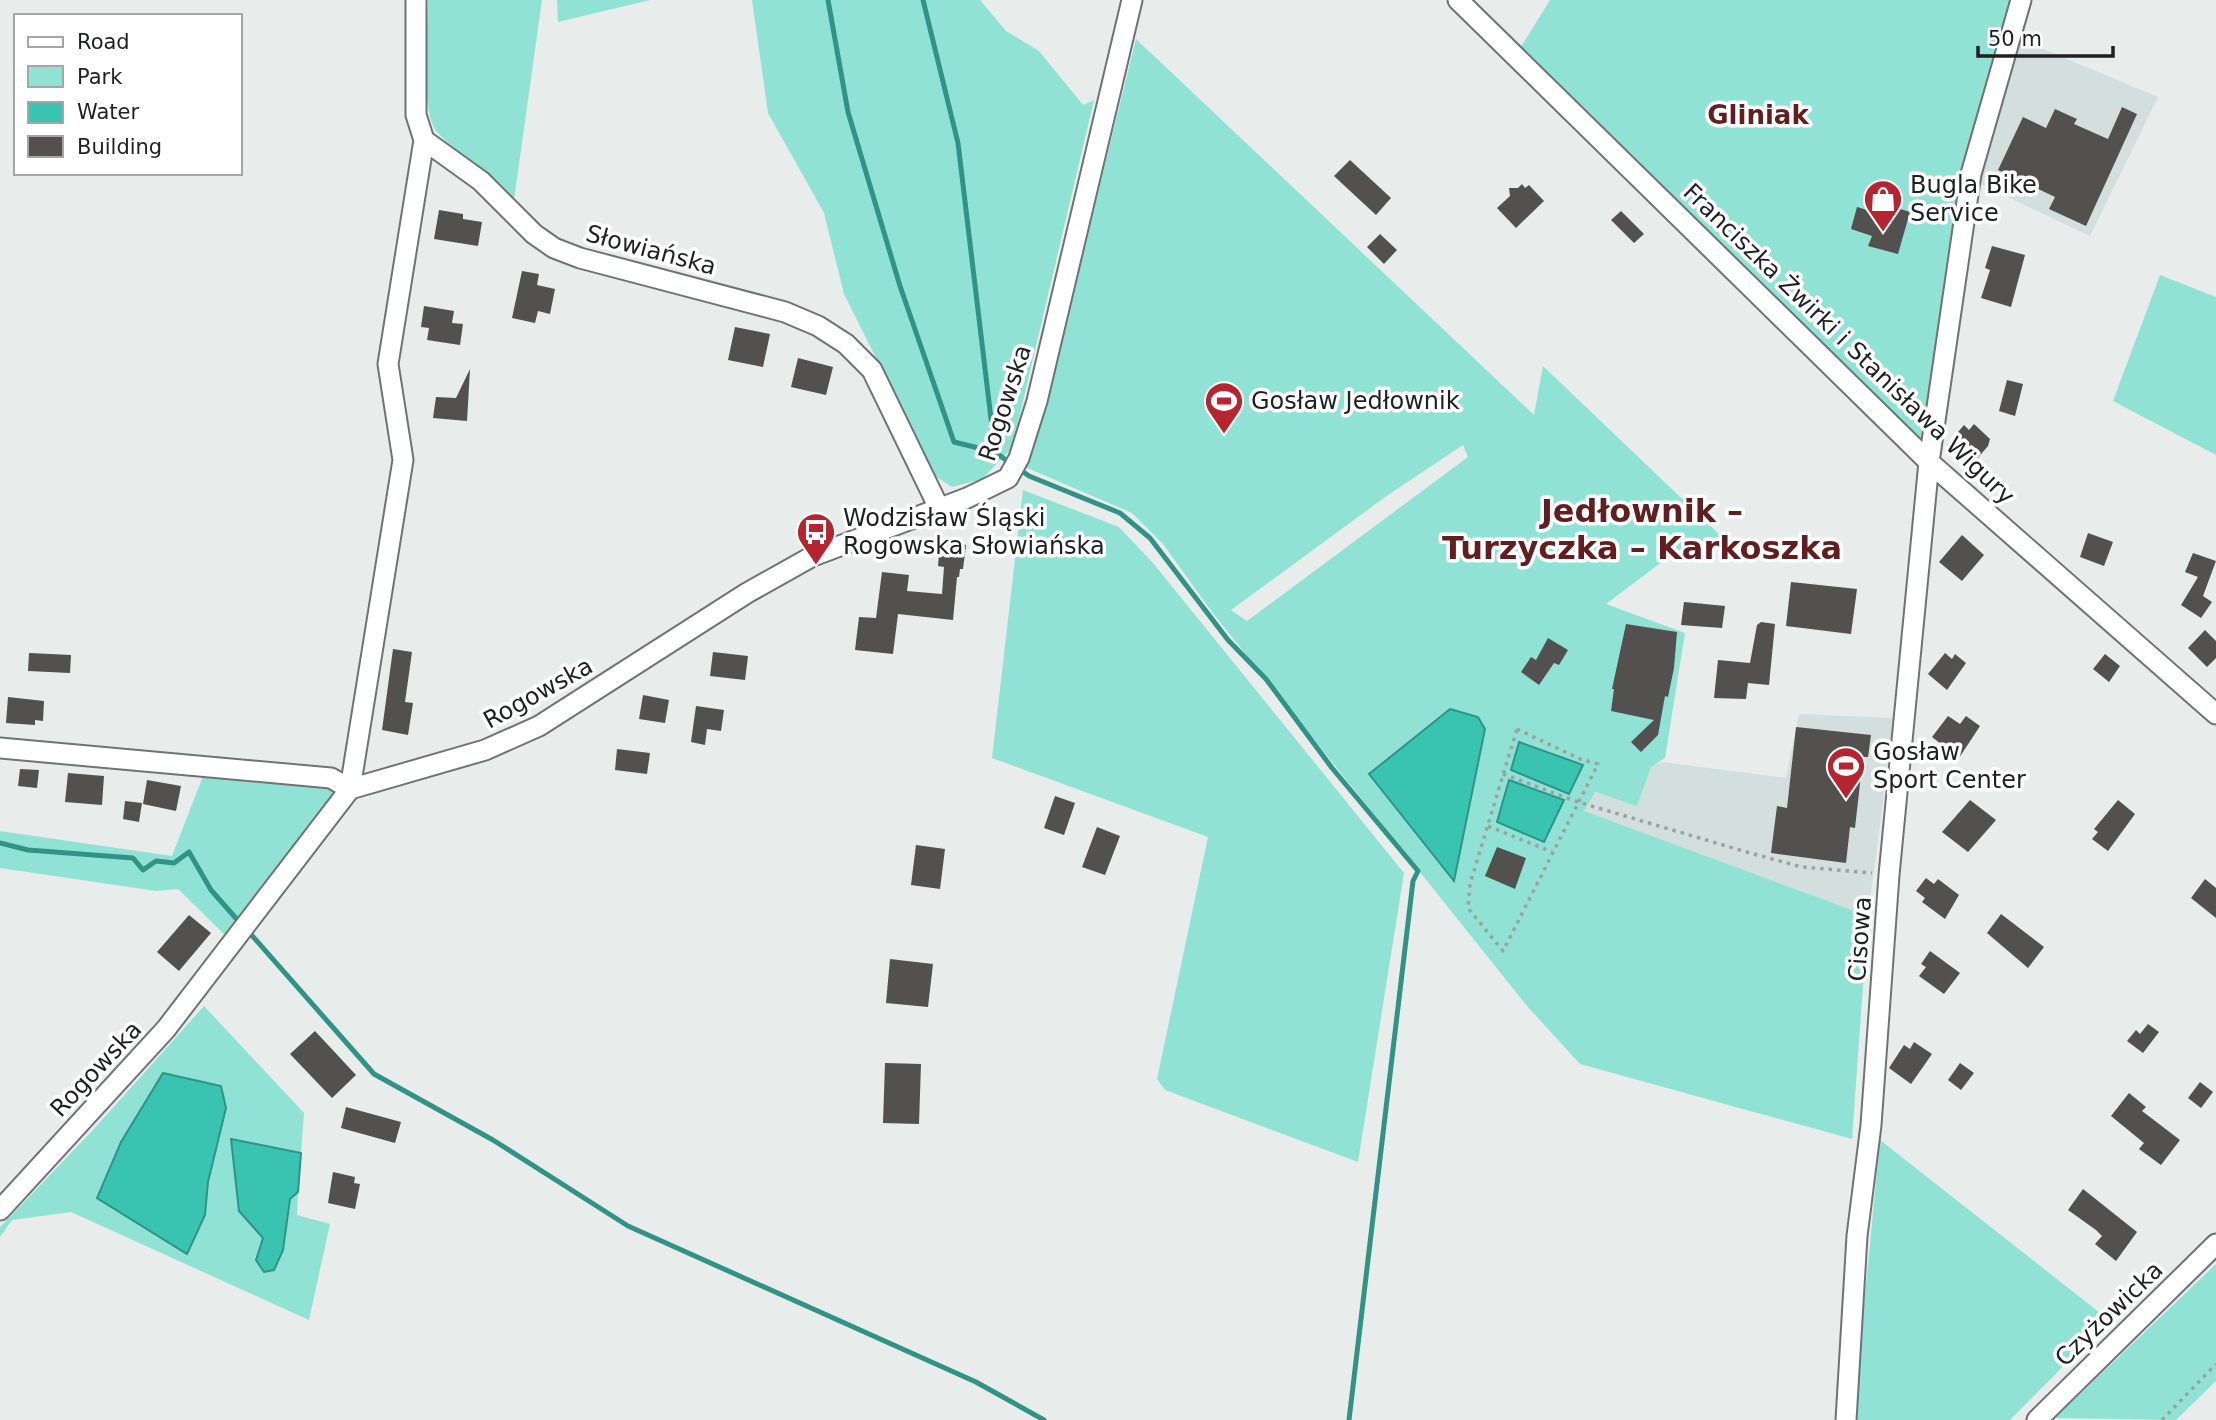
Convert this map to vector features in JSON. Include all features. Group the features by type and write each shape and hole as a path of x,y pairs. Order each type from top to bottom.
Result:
{"street":[{"path":"416,0 416,116 424,140"},
{"name":"Rogowska","path":"350,789 485,750 539,726 747,593 813,556 939,508 1008,478 1019,458 1037,401 1132,0"},
{"name":"Franciszka Żwirki i Stanisława Wigury","path":"1458,0 1930,462 2216,713"},
{"name":"Cisowa","path":"1846,1420 1857,1236 1871,1125 1889,875 1930,462 1970,174 2021,0"},
{"name":"Słowiańska","path":"424,140 481,180 534,234 554,248 580,258 785,312 818,326 846,344 872,370 939,508"},
{"name":"Rogowska","path":"0,1210 166,1029 257,915 350,789 403,460 388,364 424,140"},
{"path":"0,748 331,778 350,789"},
{"name":"Czyżowicka","path":"2037,1420 2216,1244"}],"path":[{"path":"1517,729 1580,760 1598,764 1578,802 1503,951 1468,908 1470,884 1517,729"},
{"path":"1503,774 1578,802 1802,867 1889,875"},
{"path":"1488,826 1552,852"},
{"path":"2162,1420 2216,1364"}],"shaded area":[{"path":"2019,24 2036,46 2158,97 2090,236 1980,184 1980,154"},
{"path":"1799,714 1894,718 1868,916 1583,813 1594,792 1637,806 1651,766 1662,762 1786,778"}],"green space":[{"path":"428,0 542,0 514,200 487,172 447,142 432,123 426,90"},
{"path":"557,0 650,0 558,22"},
{"path":"752,0 980,0 1006,31 1039,51 1083,105 1094,100 1012,448 982,479 952,487 935,476 844,294 824,213 768,113"},
{"path":"1550,0 2013,0 1957,198 1924,444 1521,47"},
{"path":"1136,39 1534,415 1543,366 1721,536 1667,558 1606,604 1685,633 1665,758 1651,767 1637,806 1595,792 1584,811 1868,916 1852,1139 1580,1064 1527,1006 1212,612 1163,544 1132,513 1025,467 1044,411","holes":["1463,445 1468,457 1247,621 1231,610 1388,495"]},
{"path":"2160,275 2216,297 2216,455 2113,401"},
{"path":"1023,490 1119,527 1153,563 1404,873 1358,1162 1165,1090 1157,1079 1208,837 992,758"},
{"path":"205,771 328,785 338,791 228,938 178,889 156,891 0,868 0,831 172,856"},
{"path":"204,1006 304,1113 301,1153 232,1139 239,1210 263,1238 283,1250 290,1199 298,1192 297,1215 330,1224 309,1320 71,1212 12,1220 0,1237 0,1227 93,1130"},
{"path":"1880,1140 2109,1320 2010,1420 1853,1420"},
{"path":"2216,1264 2216,1381 2176,1420 2055,1418"}],"water":[{"path":"1450,709 1478,717 1485,729 1454,881 1369,774"},
{"path":"1519,742 1583,765 1569,794 1511,770"},
{"path":"1509,780 1564,800 1544,842 1497,822"},
{"path":"163,1073 221,1086 226,1108 208,1182 205,1215 187,1254 97,1198 121,1142"},
{"path":"231,1139 301,1153 298,1192 290,1199 283,1250 274,1270 264,1272 256,1260 263,1238 239,1211"}],"building":[{"path":"2122,107 2137,114 2086,226 2049,209 2055,197 1998,170 2023,117 2046,128 2055,109 2077,119 2074,124 2108,139"},
{"path":"1350,160 1391,198 1376,215 1334,176"},
{"path":"1522,184 1525,188 1529,185 1544,201 1516,228 1497,208 1510,196 1509,188 1518,188"},
{"name":"Bugla Bike Service","path":"1887,205 1910,212 1898,254 1868,246 1872,236 1851,229 1857,207 1884,215"},
{"path":"439,210 463,214 463,219 482,222 478,246 434,239"},
{"path":"1621,211 1644,234 1634,243 1611,220"},
{"path":"1380,234 1397,250 1384,264 1367,247"},
{"path":"1992,246 2025,255 2011,307 1981,298 1990,270 1985,268"},
{"path":"522,271 539,274 537,285 555,289 550,314 538,311 535,323 512,318"},
{"path":"424,306 454,311 452,323 463,324 460,345 427,340 429,328 421,327"},
{"path":"735,327 770,334 763,367 728,360"},
{"path":"798,358 833,367 826,395 791,387"},
{"path":"470,369 467,421 433,418 436,397 456,398"},
{"path":"2007,380 2023,384 2015,416 1999,411"},
{"path":"1974,424 1990,439 1988,446 1971,466 1947,445 1964,425 1969,430"},
{"path":"2088,533 2113,542 2104,566 2080,557"},
{"path":"1962,535 1984,555 1962,581 1939,562"},
{"path":"947,539 960,540 960,544 966,545 963,569 960,569 957,577 953,620 898,614 893,654 855,650 859,617 876,618 882,572 909,575 907,591 942,594 944,567 938,566 940,542 947,542"},
{"path":"2193,553 2216,561 2203,596 2212,602 2201,618 2181,605 2198,577 2185,572"},
{"path":"1791,582 1857,589 1851,634 1786,626"},
{"path":"1684,602 1725,606 1722,628 1681,625"},
{"path":"1761,622 1775,624 1769,685 1748,683 1746,699 1714,698 1718,660 1750,663 1757,625"},
{"path":"1626,624 1677,632 1674,668 1668,697 1665,696 1658,735 1641,752 1631,742 1654,720 1611,711 1612,689"},
{"path":"2205,630 2216,641 2216,658 2207,667 2188,648"},
{"path":"1548,638 1568,650 1559,665 1554,663 1539,685 1521,672 1531,657 1536,660"},
{"path":"393,649 412,652 405,702 413,703 408,735 382,730"},
{"path":"713,652 748,656 745,680 710,676"},
{"path":"29,653 71,655 70,673 28,671"},
{"path":"1945,653 1952,659 1955,654 1966,663 1947,690 1928,674"},
{"path":"2105,654 2120,666 2109,682 2093,669"},
{"path":"643,695 669,700 665,723 639,719"},
{"path":"8,697 44,701 43,721 35,720 35,725 6,723"},
{"path":"696,706 724,710 721,731 707,729 705,745 691,742"},
{"path":"1948,716 1960,724 1966,716 1980,726 1959,758 1932,737"},
{"path":"1796,727 1871,735 1868,757 1863,757 1855,828 1850,827 1846,863 1771,853 1777,806 1787,808"},
{"path":"617,749 650,753 647,774 615,770"},
{"path":"20,769 39,770 37,788 18,786"},
{"path":"68,773 104,776 102,805 65,802"},
{"path":"147,780 181,786 176,811 143,804"},
{"path":"1055,796 1075,803 1064,835 1044,828"},
{"path":"1970,800 1996,820 1968,852 1942,832"},
{"path":"2118,800 2135,814 2108,851 2092,839 2098,832 2094,829"},
{"path":"125,801 142,803 139,822 123,819"},
{"path":"1097,827 1120,836 1105,875 1082,867"},
{"path":"916,845 945,849 940,889 911,885"},
{"path":"1497,847 1526,858 1515,889 1485,876"},
{"path":"1926,878 1934,884 1938,879 1959,895 1945,919 1922,902 1925,898 1916,891"},
{"path":"2205,879 2216,888 2216,918 2191,898"},
{"path":"2001,914 2044,947 2028,968 1987,933"},
{"path":"189,915 211,933 179,971 157,952"},
{"path":"1930,951 1960,973 1944,994 1919,976 1926,967 1921,964"},
{"path":"890,959 933,964 928,1007 886,1003"},
{"path":"2148,1024 2159,1032 2143,1053 2127,1041 2136,1030 2140,1034"},
{"path":"315,1031 356,1075 332,1098 290,1054"},
{"path":"1914,1042 1932,1054 1911,1084 1889,1068 1904,1045 1910,1049"},
{"path":"885,1063 921,1064 919,1124 883,1123"},
{"path":"1960,1063 1974,1073 1961,1090 1948,1080"},
{"path":"2200,1082 2213,1092 2201,1108 2188,1098"},
{"path":"2129,1093 2146,1107 2142,1111 2180,1140 2161,1165 2139,1149 2144,1143 2111,1116"},
{"path":"346,1107 401,1122 395,1143 341,1128"},
{"path":"333,1172 355,1177 354,1183 360,1184 355,1209 328,1203"},
{"path":"2083,1189 2137,1232 2116,1261 2095,1244 2102,1236 2068,1210"}],"waterway":[{"path":"828,0 848,112 900,286 954,442 995,452"},
{"path":"923,0 958,143 995,452 1010,463"},
{"path":"1018,468 1029,476 1120,513 1150,538 1228,640 1266,679 1332,768 1418,871 1413,881 1349,1420"},
{"path":"0,843 28,850 133,858 143,870 156,861 174,863 189,852 211,890 241,924"},
{"path":"248,931 374,1074 493,1140 628,1226 976,1382 1044,1420"}],"place":[{"name":"Bugla Bike Service","path":"1883,233"},
{"name":"Gosław Jedłownik","path":"1224,435"},
{"name":"Wodzisław Śląski Rogowska Słowiańska","path":"816,566"},
{"name":"Gosław Sport Center","path":"1846,800"}],"district":[{"name":"Gliniak","path":"1758,115"},
{"name":"Jedłownik – Turzyczka – Karkoszka","path":"1642,530"}]}
